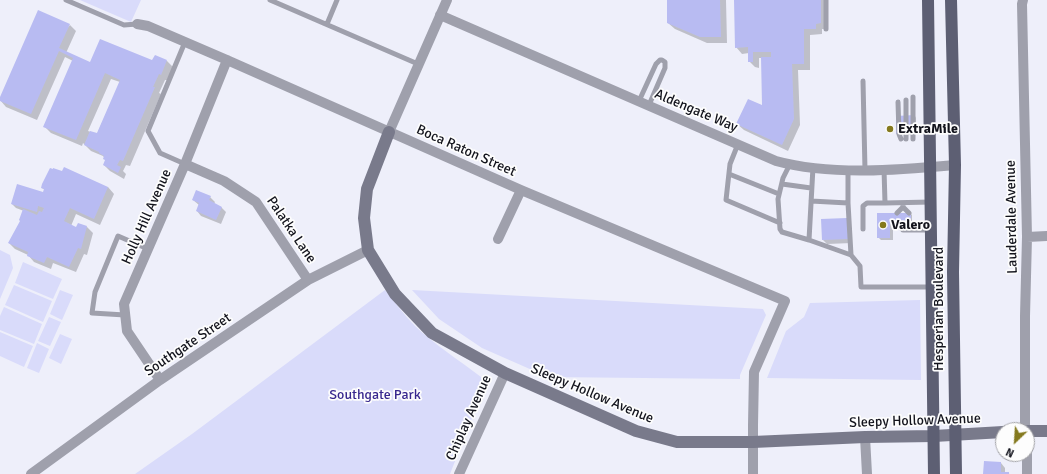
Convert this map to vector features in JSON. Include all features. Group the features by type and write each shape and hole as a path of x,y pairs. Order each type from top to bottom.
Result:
{"main road":[{"name":"Hesperian Boulevard","path":"928,0 932,202 934,474"},
{"name":"Hesperian Boulevard","path":"951,0 955,165 953,272 956,474"}],"street":[{"path":"389,132 447,0"},
{"name":"Lauderdale Avenue","path":"1023,2 1028,238 1025,316 1026,422"},
{"name":"Aldengate Way","path":"440,15 776,160 790,164 848,170 955,165"},
{"name":"Boca Raton Street","path":"137,24 148,26 521,190 785,301 754,372 754,442"},
{"name":"Holly Hill Avenue","path":"160,380 127,331 124,304 185,164 227,60"},
{"name":"Sleepy Hollow Avenue","path":"389,132 367,189 364,218 368,250 395,294 432,333 505,373 636,431 677,442 754,442 866,437 934,436 995,432"},
{"name":"Palatka Lane","path":"185,164 224,181 256,202 308,280"},
{"path":"498,239 521,190"},
{"path":"1028,238 1047,236"},
{"name":"Southgate Street","path":"31,474 160,380 308,280 368,250"},
{"name":"Chiplay Avenue","path":"459,474 505,373"},
{"path":"1035,430 1047,430"},
{"path":"866,437 867,474"},
{"path":"753,474 754,442"},
{"path":"1027,462 1027,474"}],"lane":[{"path":"66,0 124,25 137,24"},
{"path":"270,0 418,64"},
{"path":"327,24 337,0"},
{"path":"826,0 826,29"},
{"path":"185,42 148,131 160,153 185,164"},
{"path":"639,101 656,64 662,60 665,62 665,68 649,106"},
{"path":"863,81 865,170"},
{"path":"913,97 913,139"},
{"path":"898,102 899,134 903,139 906,100"},
{"path":"738,144 730,164 726,200 780,223"},
{"path":"790,164 778,199 782,232 851,255 860,266 861,286 932,287"},
{"path":"809,240 813,167"},
{"path":"884,169 885,202"},
{"path":"848,170 851,255"},
{"path":"729,174 779,194"},
{"path":"782,184 811,188"},
{"path":"811,201 848,203"},
{"path":"863,229 863,206 868,203 885,202 903,205 932,202"},
{"path":"903,205 903,213"},
{"path":"903,205 909,213"},
{"path":"897,213 903,205"},
{"path":"900,223 903,230"},
{"path":"903,230 910,223"},
{"path":"903,230 932,230"},
{"path":"125,315 92,313 94,292 118,236 148,249"}],"green space":[{"path":"80,0 141,0 131,22"},
{"path":"0,250 10,255 13,268 0,299"},
{"path":"23,262 62,279 53,299 15,283"},
{"path":"14,285 52,301 43,322 5,305"},
{"path":"60,290 73,295 62,320 50,314"},
{"name":"Southgate Park","path":"385,290 415,326 481,377 483,388 450,474 135,474 192,434"},
{"path":"412,290 763,309 766,315 740,375 740,379 548,377 482,348 439,319"},
{"path":"920,300 921,380 767,378 786,331 804,317 810,303"},
{"path":"4,307 42,324 34,344 0,330 0,316"},
{"path":"49,317 61,322 50,346 38,341"},
{"path":"0,332 33,346 24,367 0,356"},
{"path":"60,334 72,339 61,364 49,358"},
{"path":"37,343 49,349 39,373 27,368"}],"building":[{"path":"667,0 720,0 721,37 700,37 667,23"},
{"path":"734,0 821,0 821,23 816,24 816,29 804,29 804,64 792,64 794,119 782,145 736,124 748,99 762,105 761,57 771,57 771,52 753,52 753,62 748,62 748,47 735,48"},
{"path":"38,10 70,24 59,48 90,62 100,39 152,60 155,55 167,60 161,75 159,74 153,87 155,87 123,161 120,160 117,165 121,167 118,173 103,165 105,160 103,159 104,156 84,145 90,131 97,133 120,80 105,73 76,140 43,127 73,58 59,51 31,114 0,101 0,97"},
{"path":"915,115 915,134 896,134 896,116"},
{"path":"64,167 108,187 94,219 70,208 64,221 76,227 78,223 87,226 81,249 78,248 69,267 47,257 44,263 27,256 28,252 8,243 20,221 19,220 23,209 37,215 39,211 42,212 44,208 38,206 37,212 11,204 17,184 43,192 44,189 41,188 42,184 50,168 62,171"},
{"path":"196,190 211,196 209,200 222,207 216,220 196,211 199,203 192,200"},
{"path":"877,213 911,213 911,223 890,224 890,238 877,238"},
{"path":"847,218 848,239 822,240 821,219"},
{"path":"984,461 1001,462 1001,472 1009,472 1009,474 983,474"}],"place":[{"name":"ExtraMile","path":"890,129"},
{"name":"Valero","path":"883,225"}]}
